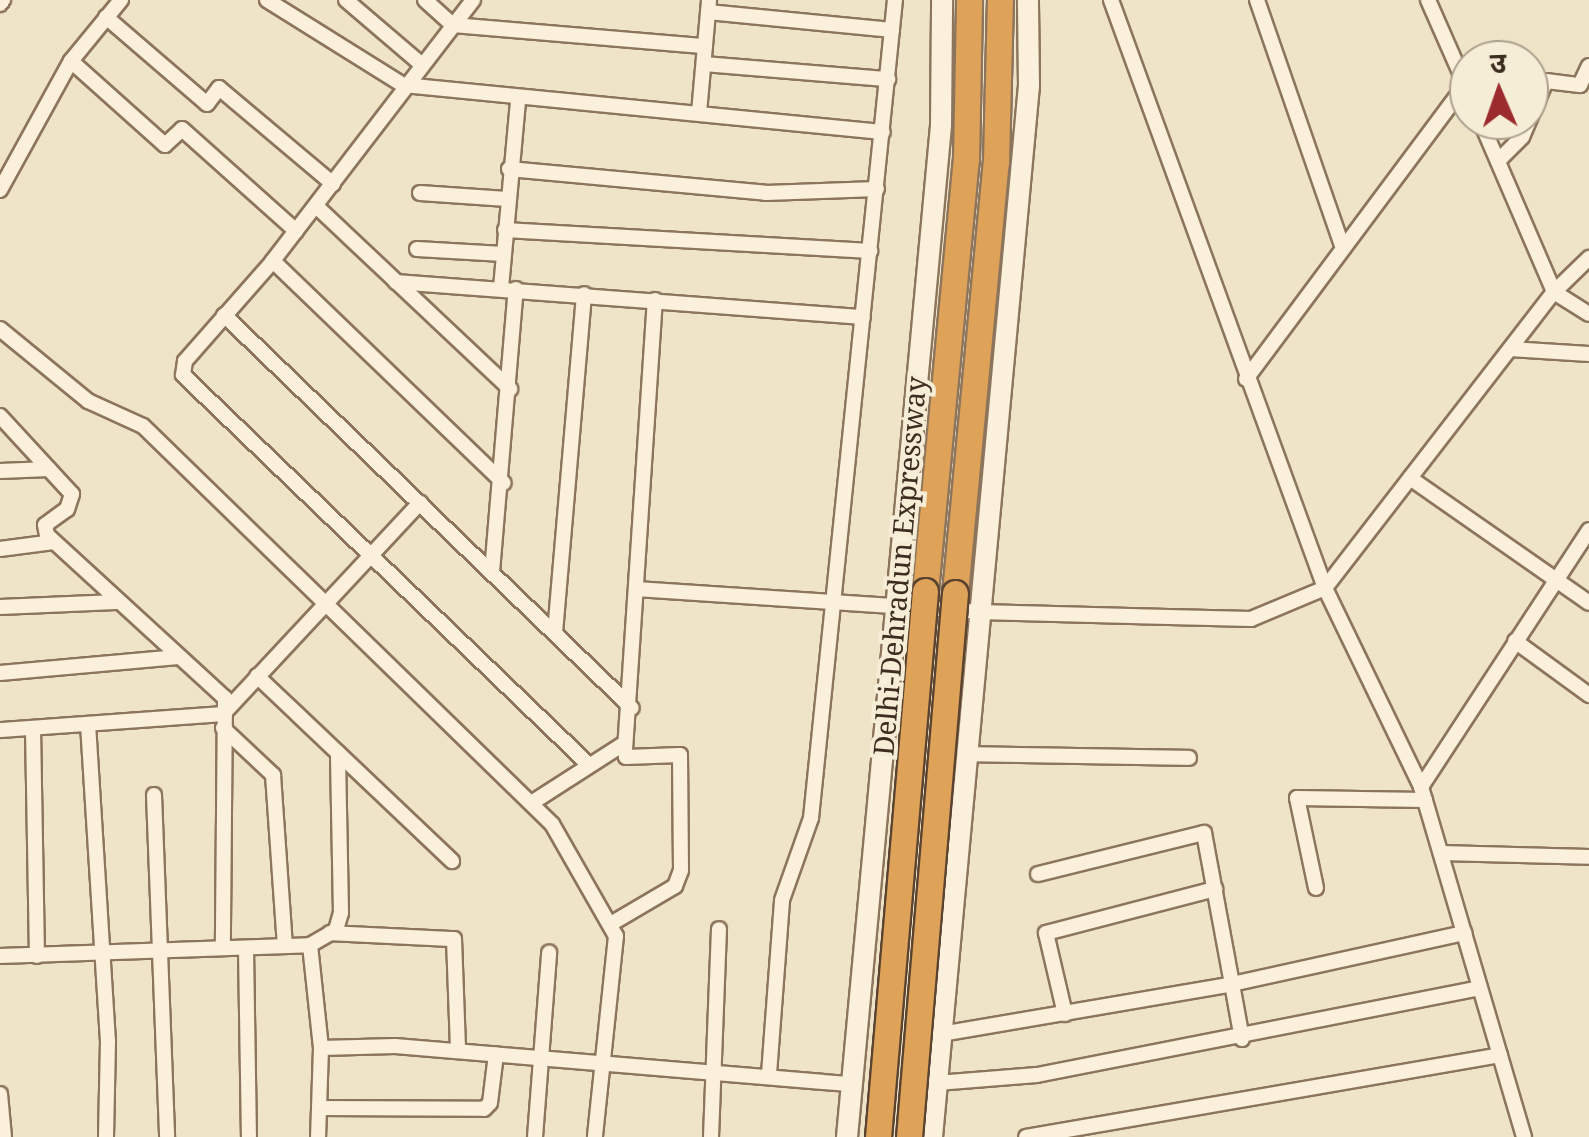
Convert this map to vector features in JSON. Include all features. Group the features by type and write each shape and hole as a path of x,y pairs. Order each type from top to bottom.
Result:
{"highway":[{"name":"Delhi-Dehradun Expressway","path":"878,1137 966,160 970,0"},
{"name":"Delhi-Dehradun Expressway","path":"908,1137 996,162 1000,0"}],"street":[{"path":"0,190 71,61 121,0"},
{"path":"268,0 403,85 518,101 882,132"},
{"path":"346,0 421,64"},
{"path":"424,0 453,25 704,46"},
{"path":"473,0 403,85 273,262 185,361 182,376 587,763"},
{"path":"769,1074 782,900 812,818 894,0"},
{"path":"847,1137 893,606 942,125 942,0"},
{"path":"932,1137 1027,105 1028,0"},
{"path":"1112,0 1246,379 1325,588 1423,794 1524,1137"},
{"path":"1257,0 1343,249"},
{"path":"1428,0 1449,48"},
{"path":"699,114 708,6 892,30"},
{"path":"106,17 206,104 219,88 333,184"},
{"path":"71,61 165,145 182,129 296,231"},
{"path":"704,64 888,79"},
{"path":"1498,161 1522,136 1546,81 1580,84 1589,66"},
{"path":"492,572 504,483 510,389 509,288 503,254 518,101"},
{"path":"1246,379 1449,113"},
{"path":"1489,140 1554,292 1589,314"},
{"path":"509,169 766,192 876,189"},
{"path":"420,193 506,199"},
{"path":"316,206 510,389"},
{"path":"505,230 870,251"},
{"path":"417,250 503,254"},
{"path":"636,589 980,612 1251,619 1325,588 1554,292 1589,258"},
{"path":"273,262 504,483"},
{"path":"396,282 863,317"},
{"path":"555,633 584,294"},
{"path":"614,922 675,886 681,870 680,756 626,757 625,743 632,708 654,300"},
{"path":"224,315 632,708"},
{"path":"0,329 88,401 142,426 533,802 614,922 595,1137"},
{"path":"1510,348 1589,354"},
{"path":"0,416 73,502 45,525 54,542 178,657 219,688 223,721 223,948"},
{"path":"0,472 48,470"},
{"path":"1410,478 1589,603"},
{"path":"223,721 322,602 373,555 420,503"},
{"path":"1423,794 1515,642 1589,530"},
{"path":"0,548 54,542"},
{"path":"0,607 116,602"},
{"path":"1515,642 1589,694"},
{"path":"0,673 178,657"},
{"path":"257,676 452,861"},
{"path":"0,730 223,721 260,756 272,775 285,946"},
{"path":"88,724 98,955 108,1041 106,1137"},
{"path":"33,728 37,956"},
{"path":"533,802 587,763 625,743"},
{"path":"330,934 342,913 338,753"},
{"path":"966,754 1190,758"},
{"path":"1316,888 1297,798 1423,794"},
{"path":"154,795 167,1137"},
{"path":"1038,874 1204,833 1242,1039"},
{"path":"1440,853 1589,857"},
{"path":"1065,1014 1046,933 1215,889"},
{"path":"711,1137 719,929"},
{"path":"941,1034 1232,984 1464,933"},
{"path":"0,956 310,945 330,934 454,939 458,1050"},
{"path":"310,945 322,1048 318,1137"},
{"path":"246,948 249,1137"},
{"path":"535,1137 549,953"},
{"path":"937,1082 1037,1075 1242,1039 1480,988"},
{"path":"322,1048 458,1050 716,1068 851,1084"},
{"path":"319,1108 488,1106 496,1054"},
{"path":"1026,1137 1500,1055"},
{"path":"0,1094 2,1129"}]}
